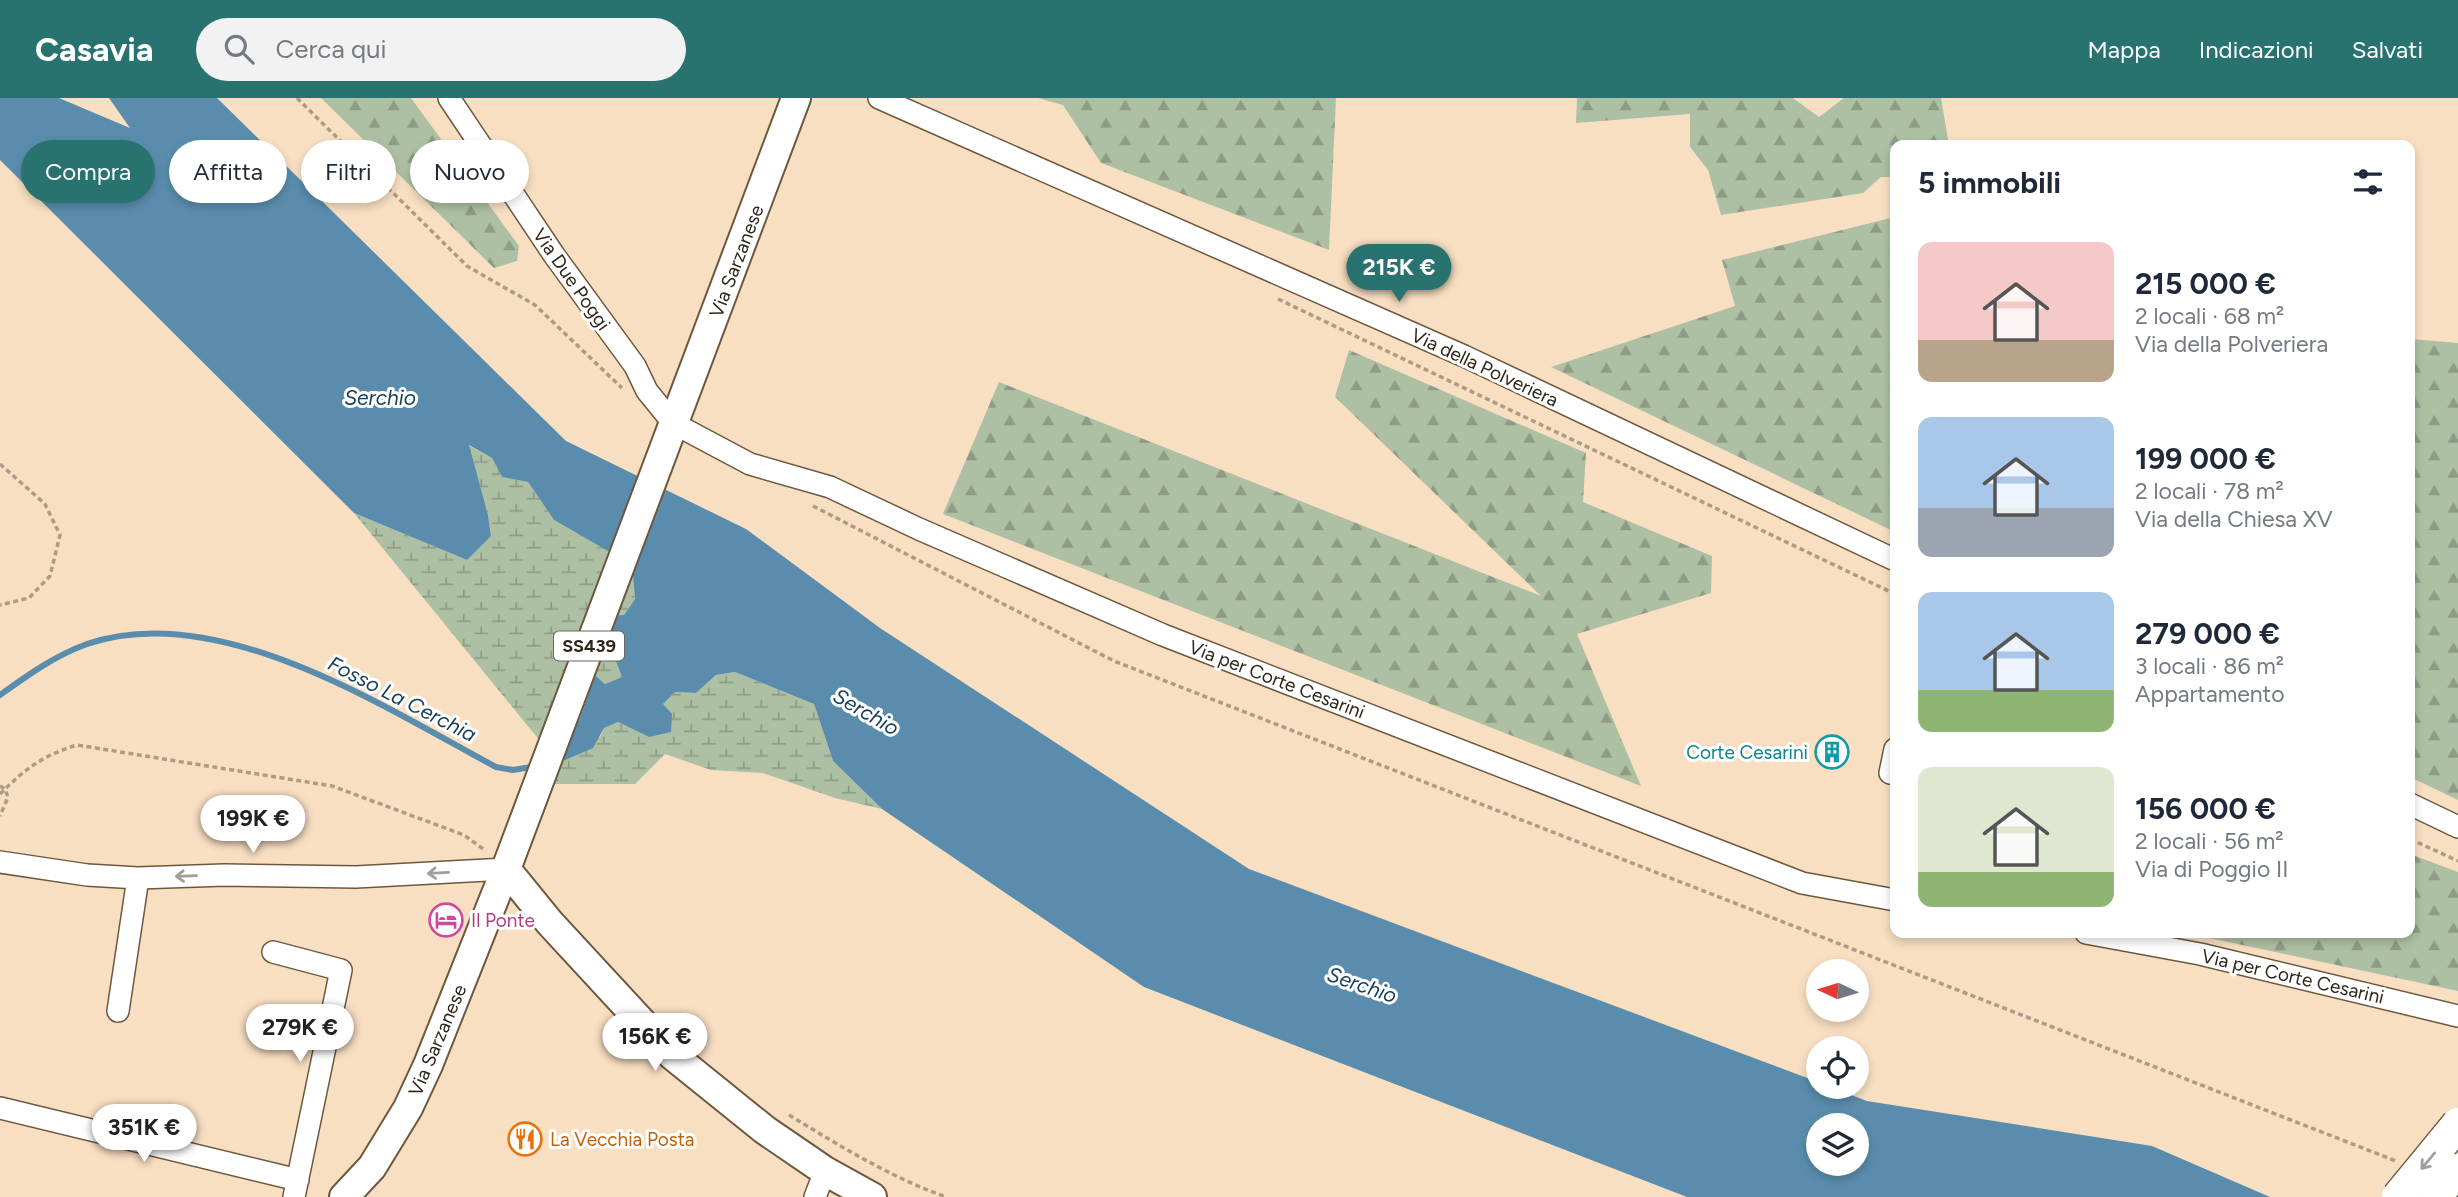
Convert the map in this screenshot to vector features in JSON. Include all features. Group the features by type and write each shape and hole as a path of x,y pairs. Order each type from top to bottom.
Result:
{"highway":[{"path":"2398,1197 2458,1124"},
{"path":"2435,1197 2458,1170"}],"main road":[{"name":"Via Sarzanese","path":"673,422 796,98"},
{"name":"SS439","path":"506,869 673,422"},
{"name":"Via Sarzanese","path":"344,1197 372,1167 408,1108 428,1066 506,869"},
{"path":"506,869 551,923 672,1055 765,1130 825,1171 873,1197"}],"street":[{"name":"Via Due Poggi","path":"449,98 554,255 635,366 647,391 673,422"},
{"name":"Via della Polveriera","path":"879,98 1464,356 1890,558"},
{"name":"Via per Corte Cesarini","path":"673,422 750,464 830,487 919,529 1163,635 1802,883 1890,899"},
{"path":"2415,806 2458,827"},
{"path":"0,862 87,875 138,878 224,875 356,877 506,869"},
{"path":"118,1011 138,878"},
{"name":"Via per Corte Cesarini","path":"2113,938 2200,954 2458,1016"},
{"path":"0,1108 296,1188 341,970 273,952"},
{"path":"815,1197 825,1171"}],"path":[{"path":"297,98 467,266 535,305 621,388 632,394"},
{"path":"1276,298 1890,592"},
{"path":"0,464 45,504 60,535 50,576 29,598 0,605"},
{"path":"812,505 1114,661 2407,1165"},
{"path":"0,794 26,768 56,752 77,745 332,786 464,835 481,845"},
{"path":"0,786 5,789 8,797 0,816"},
{"path":"2415,841 2458,860"},
{"path":"782,1110 910,1184 946,1197"}],"green space":[{"path":"321,98 411,98 442,140 410,140 410,185 396,172 396,140 364,140"},
{"path":"1038,98 1336,98 1329,250 1101,163 1063,105"},
{"path":"1577,98 1793,98 1819,117 1844,98 1941,98 1948,140 1890,140 1890,177 1881,177 1863,193 1721,215 1708,170 1690,147 1690,114 1576,123"},
{"path":"428,203 488,203 519,246 517,261 494,268"},
{"path":"1890,218 1890,530 1551,367 1735,306 1722,260"},
{"path":"2415,339 2458,343 2458,800 2415,779"},
{"path":"1349,350 1586,453 1583,502 1712,556 1711,593 1577,634 1641,786 943,514 999,382 1541,596 1335,397"},
{"path":"468,445 492,458 502,477 528,482 554,520 632,565 635,599 624,615 604,616 604,630 622,677 605,684 580,662 581,684 588,696 579,721 557,709 600,737 604,728 618,722 649,737 663,704 675,692 696,693 716,675 735,672 814,704 833,761 882,809 835,798 763,773 711,770 665,754 635,784 554,784 558,763 354,513 467,560 491,535"},
{"path":"2415,856 2458,872 2458,991 2209,938 2415,938"}],"water":[{"name":"Serchio","path":"0,98 59,98 130,128 109,98 217,98 260,140 169,140 169,203 287,203 287,167 301,181 301,203 324,203 566,441 746,529 880,628 1249,869 1806,1078 1806,1099 1862,1099 2152,1146 2270,1197 1687,1197 1144,987 882,809 833,761 814,704 735,672 716,675 696,693 675,692 663,704 672,714 671,732 649,737 618,722 604,728 593,748 558,763 556,709 579,721 588,696 581,684 579,661 605,684 622,677 604,630 603,616 624,615 635,599 632,565 554,520 528,482 502,477 492,458 469,445 491,536 467,560 354,513 43,203 155,203 155,140 21,140 21,181 0,160"}],"waterway":[{"name":"Fosso La Cerchia","path":"0,695 52,660 87,644 138,634 190,636 244,647 299,666 403,716 496,767 513,770 537,766"}],"place":[{"name":"Corte Cesarini","path":"1832,752"},
{"name":"Il Ponte","path":"446,920"},
{"name":"La Vecchia Posta","path":"525,1139"}]}
